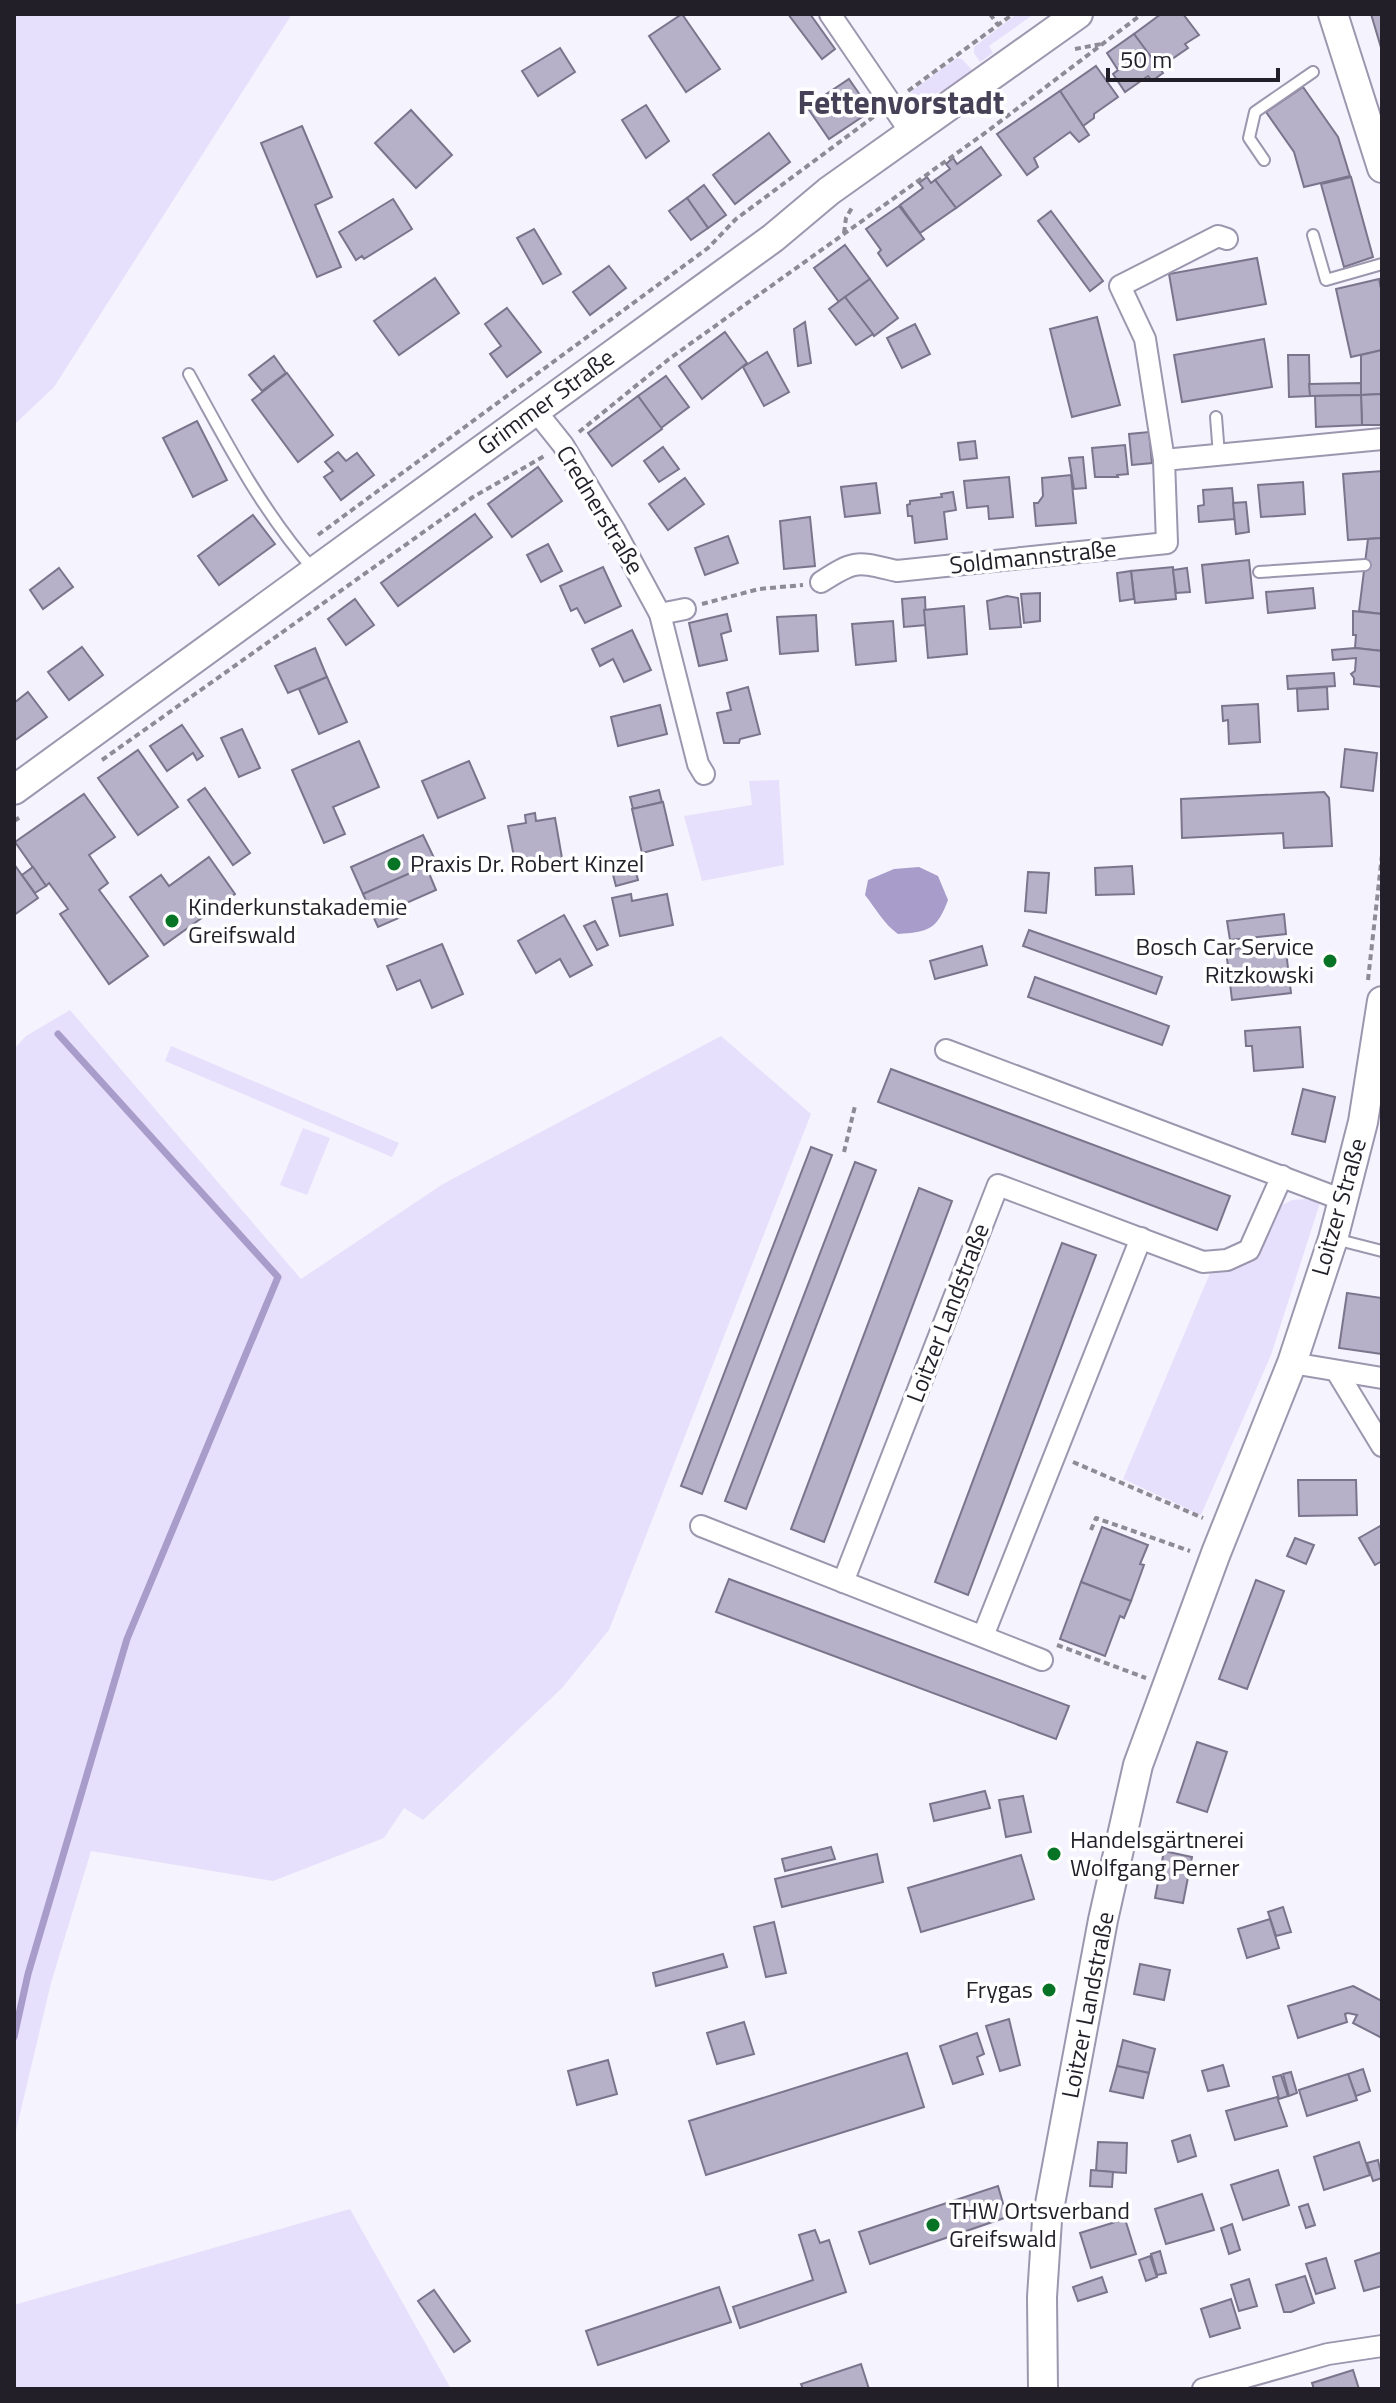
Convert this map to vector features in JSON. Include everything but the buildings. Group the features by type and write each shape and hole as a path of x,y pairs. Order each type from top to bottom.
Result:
{"main road":[{"name":"Grimmer Straße","path":"20,801 305,561 535,410 723,274 829,191 1078,14"},
{"path":"1333,14 1382,168"},
{"name":"Loitzer Straße","path":"1292,1363 1333,1239 1363,1122 1382,1001"},
{"name":"Loitzer Landstraße","path":"1043,2389 1042,2297 1047,2220 1103,1920 1138,1765 1216,1553 1292,1363"}],"street":[{"path":"836,16 911,133"},
{"name":"Soldmannstraße","path":"821,582 844,567 860,562 897,571 1167,543 1164,460 1145,339 1120,286 1218,236 1227,239"},
{"name":"Crednerstraße","path":"535,410 563,445 660,614 698,764 704,774"},
{"path":"1164,460 1382,439"},
{"path":"660,614 685,609"},
{"path":"946,1050 1343,1200"},
{"name":"Loitzer Landstraße","path":"843,1582 998,1185 1203,1262 1227,1260 1249,1250 1282,1176"},
{"path":"983,1636 1141,1238"},
{"path":"1292,1363 1382,1378"},
{"path":"1337,1372 1382,1446"},
{"path":"701,1526 1036,1658"},
{"path":"1203,2389 1328,2354 1382,2346"}],"lane":[{"path":"1264,160 1249,138 1255,112 1313,72"},
{"path":"1313,235 1326,280 1382,264"},
{"path":"189,374 244,475 305,561"},
{"path":"1216,417 1219,456"},
{"path":"1259,572 1365,565"},
{"path":"1333,1239 1382,1251"}],"path":[{"path":"990,14 998,25"},
{"path":"305,561 708,248 736,219 1013,14"},
{"path":"99,762 473,497 563,445 669,359 985,133 1142,14"},
{"path":"685,609 759,589 821,582"},
{"path":"14,821 20,801"},
{"path":"844,1152 855,1106"},
{"path":"1054,1454 1203,1518"},
{"path":"1091,1530 1096,1518 1190,1551"},
{"path":"1036,1658 1035,1637 1154,1680"}],"shaded area":[{"path":"14,14 292,14 54,387 14,425"},
{"path":"1017,14 1034,14 989,46 993,53 980,62 974,47"},
{"path":"957,58 972,70 935,94 909,93"},
{"path":"779,780 784,865 702,881 684,816 752,805 749,781"},
{"path":"919,867 938,876 948,900 940,918 930,928 898,934 865,895 868,880 894,869"},
{"path":"70,1010 301,1279 443,1184 721,1036 811,1114 609,1630 562,1688 423,1820 404,1808 384,1838 273,1881 91,1851 51,1983 14,2139 14,1049 26,1036"},
{"path":"171,1046 399,1143 392,1157 165,1061"},
{"path":"303,1128 330,1138 307,1195 280,1185"},
{"path":"1305,1199 1320,1203 1271,1355 1201,1515 1123,1479 1213,1266 1269,1226 1282,1205"},
{"path":"350,2209 451,2389 14,2389 14,2305"}],"waterway":[{"path":"14,2037 28,1974 127,1639 278,1277 58,1034"}],"place":[{"name":"Praxis Dr. Robert Kinzel","path":"394,864"},
{"name":"Kinderkunstakademie Greifswald","path":"172,921"},
{"name":"Bosch Car Service Ritzkowski","path":"1330,961"},
{"name":"Handelsgärtnerei Wolfgang Perner","path":"1054,1854"},
{"name":"Frygas","path":"1049,1990"},
{"name":"THW Ortsverband Greifswald","path":"933,2225"}],"district":[{"name":"Fettenvorstadt","path":"901,103"}]}
